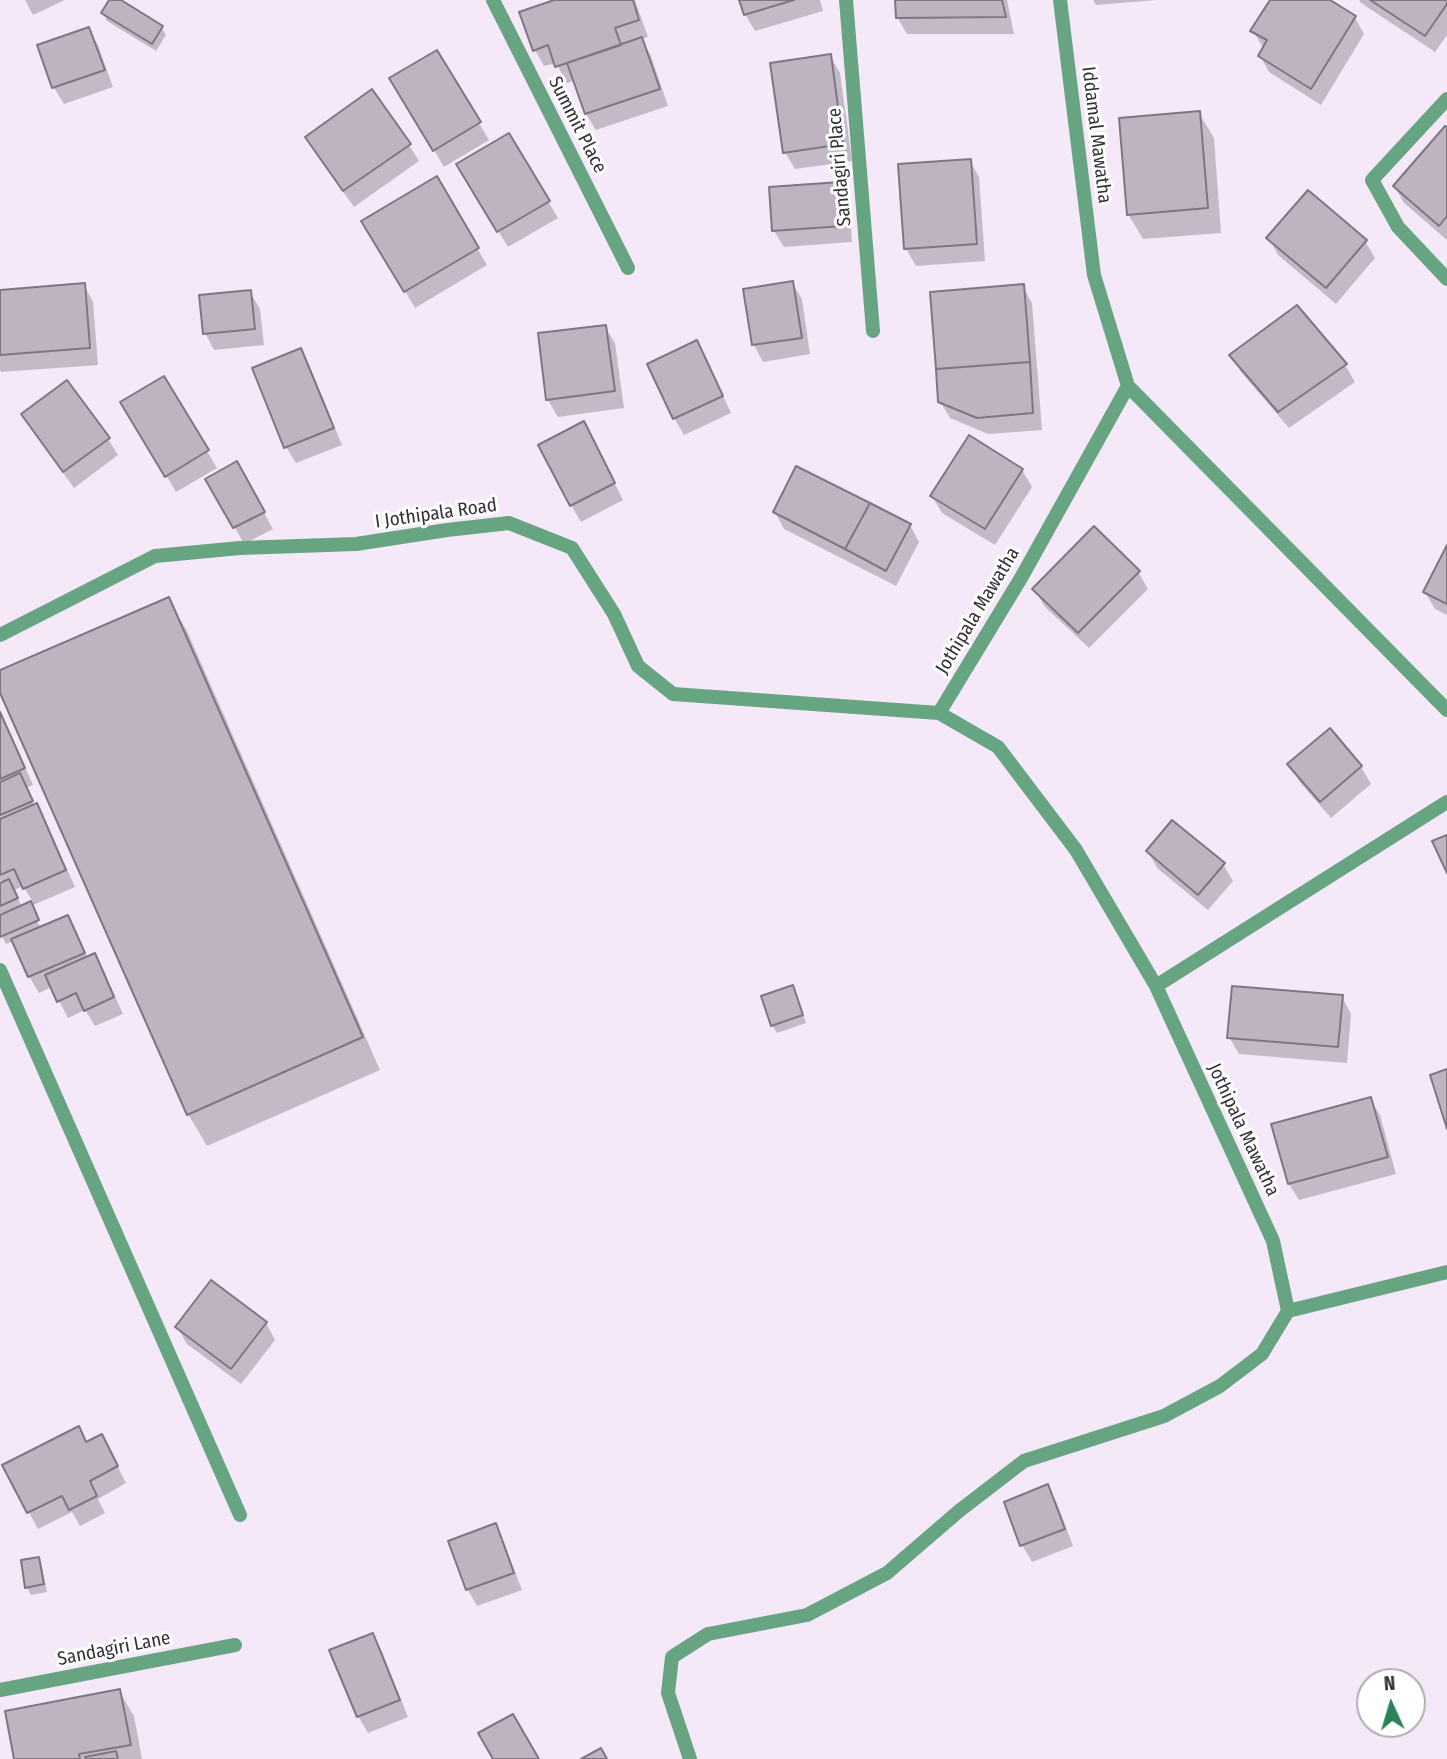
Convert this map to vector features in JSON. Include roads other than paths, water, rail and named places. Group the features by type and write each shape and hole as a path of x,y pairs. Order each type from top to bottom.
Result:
{"street":[{"name":"Summit Place","path":"493,0 628,268"},
{"name":"Sandagiri Place","path":"846,0 873,331"},
{"name":"Iddamal Mawatha","path":"1060,0 1094,275 1128,386"},
{"path":"1447,99 1372,180 1398,227 1447,279"},
{"path":"1128,386 1447,710"},
{"name":"Jothipala Mawatha","path":"1128,386 1021,578 939,713 998,747 1076,850 1156,986 1273,1241 1288,1311"},
{"name":"I Jothipala Road","path":"0,635 155,556 240,548 356,544 509,523 572,548 614,614 638,666 673,694 939,713"},
{"path":"1156,986 1447,802"},
{"path":"0,970 240,1515"},
{"path":"690,1759 668,1693 672,1657 708,1634 807,1615 887,1573 959,1511 1024,1461 1164,1416 1220,1387 1262,1354 1288,1311 1447,1272"},
{"name":"Sandagiri Lane","path":"0,1690 235,1645"}]}
